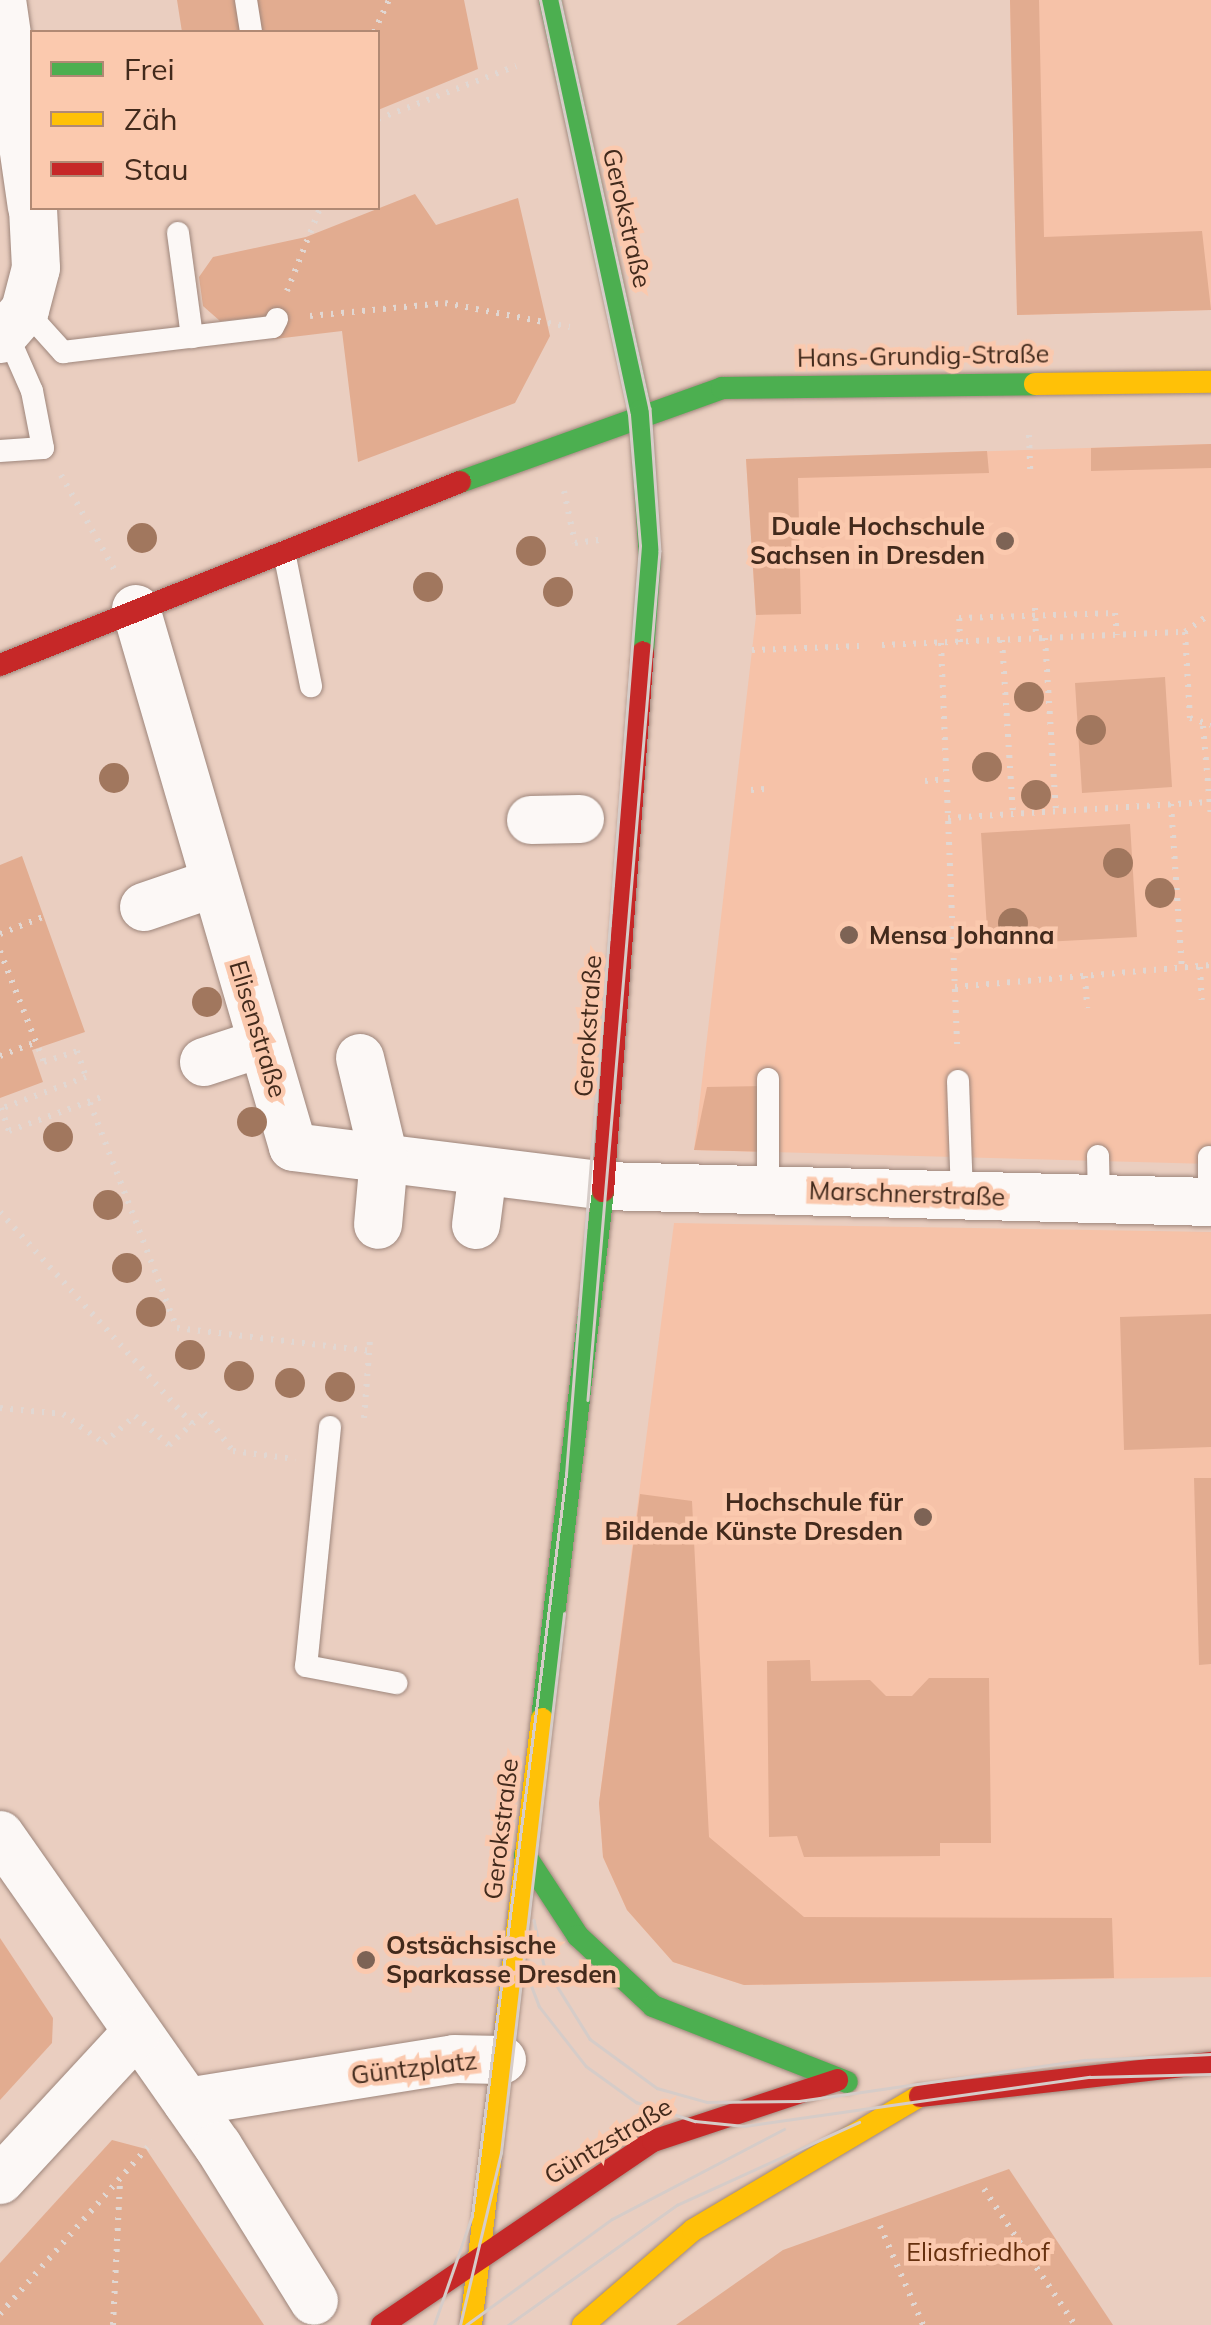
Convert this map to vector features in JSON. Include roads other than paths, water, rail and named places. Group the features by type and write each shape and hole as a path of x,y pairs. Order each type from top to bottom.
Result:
{"street":[{"path":"2,0 30,193"},
{"name":"Gerokstraße","path":"502,2060 604,1186 650,558 640,412 550,0"},
{"path":"11,328 36,268 32,210"},
{"name":"Hans-Grundig-Straße","path":"640,412 746,387 1211,382"},
{"path":"0,665 640,412"},
{"name":"Elisenstraße","path":"136,610 214,882 253,947 262,1043 293,1146 604,1186"},
{"path":"531,820 580,818"},
{"path":"144,907 214,882"},
{"path":"204,1062 262,1043"},
{"path":"360,1058 384,1158 378,1225"},
{"path":"476,1225 483,1171"},
{"name":"Marschnerstraße","path":"604,1186 962,1196 1099,1178 1210,1187"},
{"path":"0,1835 188,2102 314,2302"},
{"path":"526,1855 578,1936 643,2000 837,2080 908,2097 1211,2063"},
{"path":"0,2180 136,2033"},
{"name":"Güntzplatz","path":"188,2102 454,2059 502,2060 471,2325"},
{"name":"Güntzstraße","path":"476,2258 653,2141 837,2080"},
{"path":"583,2325 693,2230 908,2097"},
{"path":"382,2325 476,2258"}],"lane":[{"path":"246,0 251,30"},
{"path":"178,233 192,337"},
{"path":"11,328 63,352 274,327 277,319"},
{"path":"0,452 43,448 11,328"},
{"path":"284,552 310,686"},
{"path":"768,1078 768,1190"},
{"path":"958,1080 962,1196"},
{"path":"330,1427 306,1666 396,1683"},
{"path":"442,2325 476,2258"}],"tram line":[{"path":"434,2325 472,2216 566,1474 640,546 629,415 540,0"},
{"path":"560,0 650,408 660,551 588,1400"},
{"path":"460,2325 501,2153 564,1614"},
{"path":"534,1920 544,1965 590,2039 657,2088 707,2102 799,2101 1085,2060 1211,2054"},
{"path":"525,1969 539,2006 586,2066 636,2102 695,2121 744,2126 1090,2077 1211,2074"},
{"path":"508,2325 677,2205 859,2122"},
{"path":"466,2325 612,2219 784,2129"}],"place":[{"name":"Duale Hochschule Sachsen in Dresden","path":"1005,541"},
{"name":"Mensa Johanna","path":"849,935"},
{"name":"Hochschule für Bildende Künste Dresden","path":"923,1517"},
{"name":"Ostsächsische Sparkasse Dresden","path":"366,1960"}],"park label":[{"name":"Eliasfriedhof","path":"978,2252"}]}
